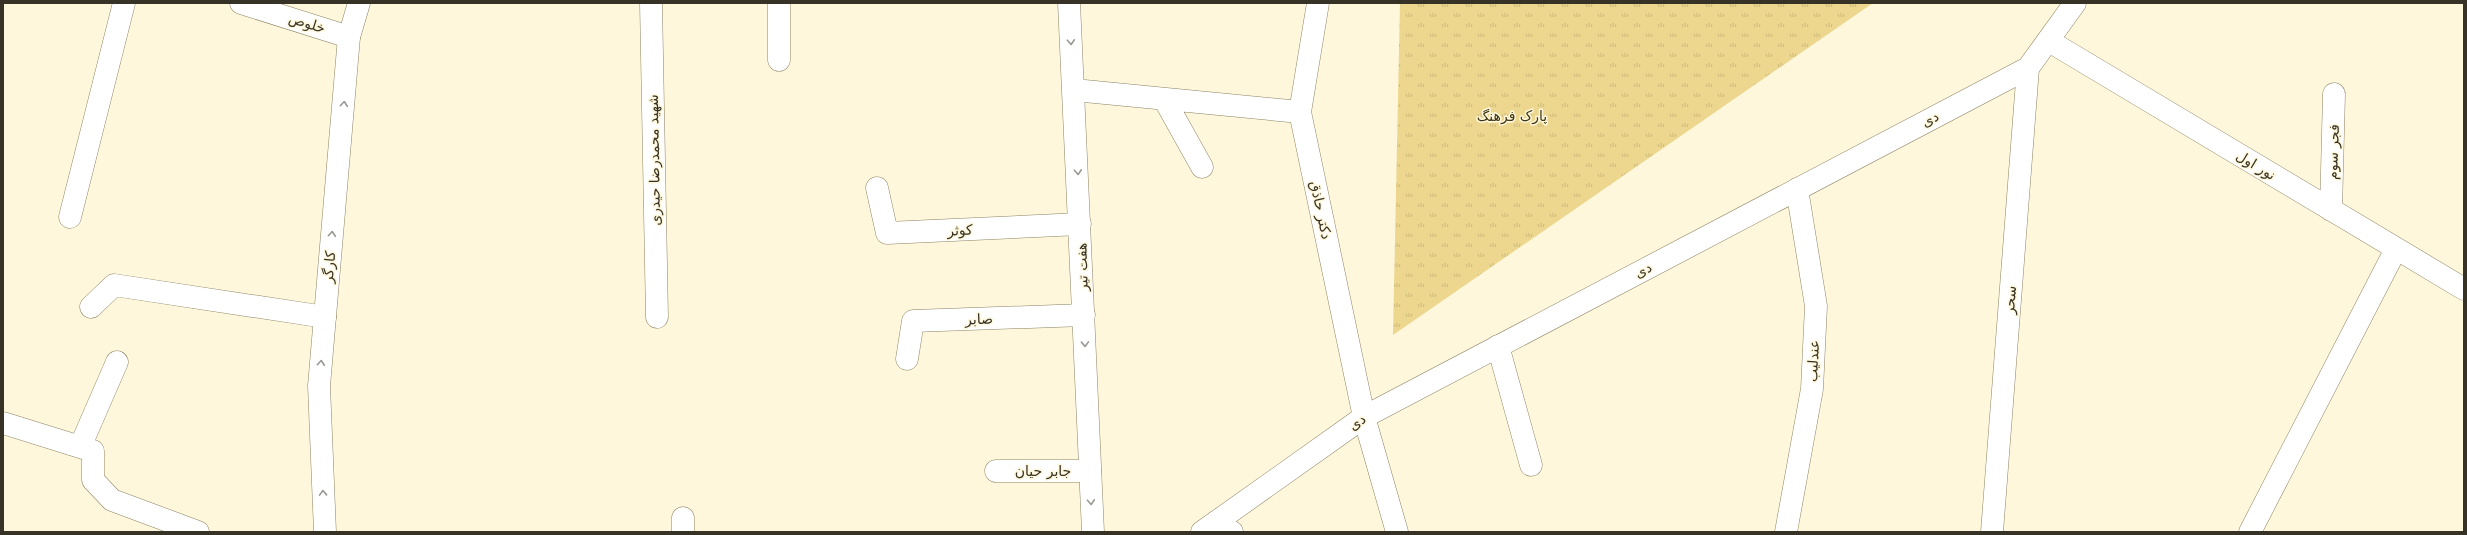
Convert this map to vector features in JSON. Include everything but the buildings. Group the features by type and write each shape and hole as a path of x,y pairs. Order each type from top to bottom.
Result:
{"street":[{"path":"70,217 124,3"},
{"name":"خلوص","path":"241,3 350,37"},
{"name":"کارگر","path":"324,532 319,386 350,37 359,3"},
{"name":"شهید محمدرضا حیدری","path":"651,3 657,317"},
{"path":"779,3 779,60"},
{"name":"هفت تیر","path":"1069,3 1093,532"},
{"name":"دکتر حاذق","path":"1318,3 1300,112 1364,416 1397,532"},
{"name":"دی","path":"1217,529 1364,416 2028,68 2075,3"},
{"name":"نور اول","path":"2049,41 2464,289"},
{"name":"سحر","path":"1992,532 2028,68"},
{"path":"1074,90 1300,112"},
{"name":"فجر سوم","path":"2331,210 2334,94"},
{"path":"1164,99 1202,167"},
{"name":"کوثر","path":"877,188 888,234 1080,224"},
{"name":"عندلیب","path":"1786,532 1812,389 1816,306 1797,189"},
{"path":"2250,532 2396,249"},
{"path":"91,307 114,285 325,316"},
{"name":"صابر","path":"907,359 913,321 1084,315"},
{"path":"1498,346 1531,465"},
{"path":"80,447 117,362"},
{"path":"3,423 93,451 93,480 112,500 198,532"},
{"name":"جابر حیان","path":"996,471 1090,471"}],"green space":[{"name":"پارک فرهنگ","path":"1400,3 1873,3 1393,335"}]}
